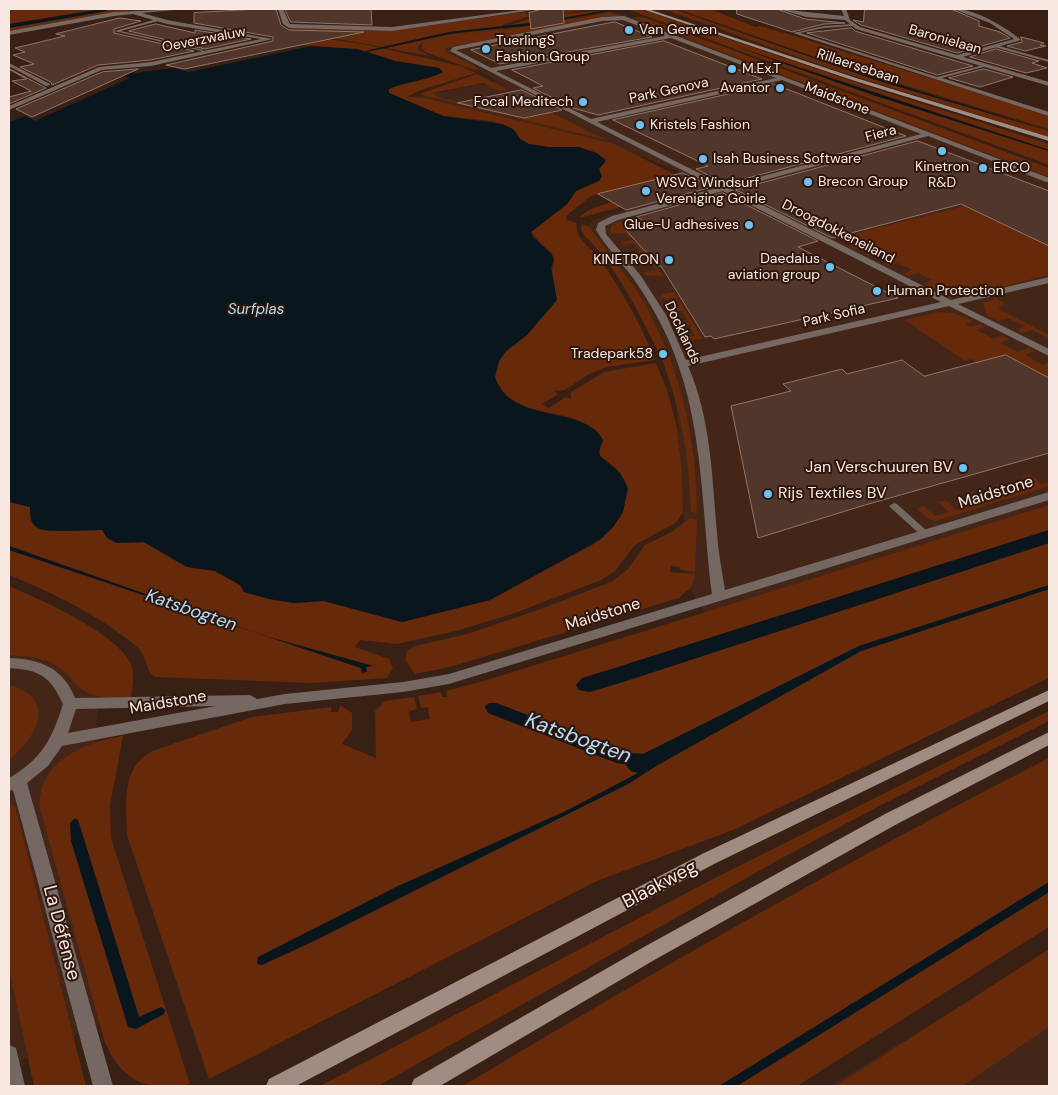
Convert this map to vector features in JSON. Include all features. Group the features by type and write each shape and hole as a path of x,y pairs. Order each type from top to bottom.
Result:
{"main road":[{"name":"Rillaersebaan","path":"644,9 670,16 854,79 1049,139"},
{"name":"Rillaersebaan","path":"656,9 670,16"},
{"name":"Blaakweg","path":"276,1086 708,859 1049,695"},
{"path":"421,1086 650,953 882,824 1049,738"}],"street":[{"path":"9,33 131,12 184,9"},
{"path":"281,9 286,24 289,26 385,30 537,9"},
{"path":"782,9 806,15 845,18 844,9"},
{"path":"956,9 992,22 1018,40 956,57"},
{"name":"Oeverzwaluw","path":"9,108 102,68 151,64 270,39 156,20 131,12"},
{"name":"Maidstone","path":"624,18 1049,180"},
{"name":"Droogdokkeneiland","path":"624,18 602,19 453,48 453,51 1049,353"},
{"name":"Baronielaan","path":"845,18 852,25 1049,84"},
{"path":"490,70 672,36"},
{"name":"Park Genova","path":"590,121 783,78"},
{"name":"Fiera","path":"724,189 928,134"},
{"name":"Docklands","path":"719,597 710,536 706,462 700,421 683,364 661,315 638,278 600,230 601,225 606,221 724,189"},
{"name":"Park Sofia","path":"683,364 1049,280"},
{"name":"Maidstone","path":"58,741 285,700 403,687 449,679 1049,496"},
{"path":"9,663 18,663 44,670 62,684 70,704"},
{"name":"Maidstone","path":"70,704 285,700"},
{"name":"La Défense","path":"70,704 58,741 40,764 14,782 103,1086"},
{"path":"9,1055 15,1086"}],"lane":[{"path":"156,20 116,31 202,50"},
{"path":"852,25 824,27 795,34 1049,114"},
{"path":"996,46 1049,61"},
{"path":"9,64 48,85"},
{"path":"937,79 985,65"},
{"path":"894,506 925,534"}],"shaded area":[{"path":"9,9 166,9 125,11 9,31"},
{"path":"541,9 594,9 548,15 609,10 505,27 531,18 534,15 527,12"},
{"path":"627,9 640,9 867,86 1049,144 1049,150 738,47 873,95 1049,151 1049,165"},
{"path":"663,9 674,9 876,80 1049,131 1049,137 837,71"},
{"path":"678,9 710,9 756,27 760,26 788,34 1049,115 1049,129 844,67"},
{"path":"524,12 530,16 505,24 502,26 503,29 444,36 531,26 609,12 621,16 608,16 445,48 446,52 480,69 474,70 425,52 421,48 423,43 418,46 418,49 429,56 386,48 470,30 383,47 287,30 292,28 389,31"},
{"path":"620,13 1049,177 1049,507 706,615 688,585 675,384 629,282 586,231 593,220 701,184 675,170 640,156 409,98 498,81 444,52 444,46"},
{"path":"633,18 646,18 1049,168 1049,177"},
{"path":"282,33 363,44 461,66 476,73 418,91 407,97 425,98 614,144 688,181 690,188 580,218 585,213 609,203 679,185 664,178 591,196 566,216 567,220 577,223 576,228 580,238 599,258 615,282 637,320 655,360 607,367 589,374 565,390 554,391 558,394 542,404 549,408 566,397 571,399 571,392 604,372 656,363 667,390 677,428 682,472 683,512 677,522 635,545 615,571 601,580 515,613 456,631 397,644 360,640 355,647 389,659 393,668 387,678 311,683 155,677 140,650 106,624 91,614 9,575 9,550 240,627 9,546 9,502 30,507 31,520 48,531 102,530 129,543 143,542 187,567 215,571 240,585 244,592 294,603 324,601 402,622 490,600 594,544 613,527 623,512 626,482 616,468 600,456 599,441 591,428 580,421 524,406 512,400 502,391 495,377 502,357 531,331 541,316 551,307 554,300 555,289 552,272 554,260 531,232 567,204 576,191 599,180 599,169 606,159 579,147 548,147 529,144 520,139 515,131 492,121 443,116 389,93 389,89 396,86 443,72 439,68 395,61 369,52 294,44","holes":["273,638 373,666 366,667 362,673 362,668"]},
{"path":"477,74 507,89 499,91 484,83 432,93 441,98 524,118 544,114 536,105 606,140 419,94"},
{"path":"756,184 842,234 849,235 964,206 1049,246 1049,275 986,290 954,292 939,290 924,284 932,280 918,273 908,276 904,274 912,270 898,263 888,266 884,264 892,260 878,253 869,256 864,254 873,251 864,246 855,249 850,247 850,243 856,240 847,236 835,239 828,236 749,187"},
{"path":"651,213 658,217 674,215 624,229 632,238 624,233 613,234 610,231 612,225 620,221 627,225 632,223 626,220 631,218 638,222 652,219 646,214"},
{"path":"582,224 589,227 635,288 648,309 668,353 659,353 617,276 584,235 581,229"},
{"path":"632,240 664,276 646,275 644,272 656,270 652,265 640,266 638,264 649,262 643,254 631,255 629,253 640,251 633,243 622,245 620,242"},
{"path":"674,292 703,339 685,341 682,337 695,336 690,325 676,326 675,323 688,321 682,311 669,312 667,309 680,308 675,298 662,299 660,297 663,294"},
{"path":"996,298 1005,304 999,307 1000,310 1049,335 1049,338 1032,330 1022,333 1017,330 1025,326 1008,318 999,321 987,315 983,304"},
{"path":"939,312 953,313 974,321 965,324 970,327 980,324 985,326 977,330 994,339 1003,336 1009,339 1000,343 1018,352 1028,348 1034,351 1025,355 1043,365 1049,362 1049,378 1006,355 976,363 971,359 965,361 905,320"},
{"path":"669,356 676,375 690,433 697,493 697,513 691,512 683,433 674,396 661,357"},
{"path":"1029,474 1042,484 1049,482 1049,486 936,521 928,519 917,509 923,506 935,516 949,512 938,502 945,500 957,510 978,503 967,493 974,491 986,501 1007,494 995,485 1002,483 1014,492 1034,486 1023,476"},
{"path":"1049,505 1049,530 618,667 586,692 626,681 1049,543 1049,585 859,646 643,754 629,753 487,704 485,707 488,713 617,763 625,764 631,771 640,772 594,798 396,887 257,960 312,942 628,784 656,766 861,651 1049,589 1049,678 733,830 597,881 209,1079 127,835 126,798 128,786 136,765 144,756 155,750 252,717 331,707 331,712 338,712 340,705 352,713 352,730 342,744 376,758 375,711 385,701 414,697 417,709 409,711 411,722 430,719 428,707 421,708 418,696 441,692 443,697 447,697 446,691 487,680"},
{"path":"690,518 697,519 695,572 680,570 680,567 671,566 670,572 695,574 692,586 679,598 450,667 415,674 405,660 407,651 415,646 467,634 541,609 613,581 628,569 645,545 673,531"},
{"path":"9,586 75,618 109,639 130,662 133,670 131,697 104,697 91,694 79,687 64,671 51,663 34,658 9,655"},
{"path":"9,601 101,662 86,865 123,1013 9,1066"},
{"path":"9,685 24,691 34,699 38,709 38,719 28,741 9,760"},
{"path":"1049,711 1049,721 877,807 773,863 378,1086 320,1086 713,879"},
{"path":"123,736 110,806 111,838 190,1084 160,1087 137,1081 118,1065 111,1054 104,1040 40,808 41,792 46,778 55,767 79,749","holes":["73,819 78,820 139,1017"]},
{"path":"1049,758 1049,882 719,1086 463,1086 607,1000 826,876"},
{"path":"9,803 15,806 86,1086 34,1086 9,969"},
{"path":"1049,892 1049,927 797,1086 737,1086"},
{"path":"1049,949 1049,1027 962,1086 836,1086"},
{"path":"1049,952 1049,1086 830,1086 1018,971"}],"water":[{"path":"102,9 108,11 9,28 9,24"},
{"path":"674,9 844,68 1049,131 876,80"},
{"name":"Surfplas","path":"312,46 357,49 395,61 439,68 443,72 396,86 389,89 389,93 443,116 502,124 513,129 520,139 529,144 548,147 579,147 597,153 606,161 599,169 602,176 599,181 576,191 567,204 531,232 533,237 552,254 554,260 551,268 557,300 527,335 506,351 499,361 495,377 503,392 516,402 532,409 581,422 594,429 603,440 599,451 600,456 620,473 628,488 623,512 613,527 601,539 490,600 402,622 324,601 294,603 244,592 240,585 215,571 187,567 144,542 117,543 107,538 102,530 42,530 32,522 30,507 9,502 9,122 26,116 35,121 130,78 119,75 175,68 189,72"},
{"path":"737,47 1049,150 1049,151 873,95"},
{"path":"1049,530 1049,543 590,692 579,690 576,685 582,678"},
{"path":"9,546 254,632 9,550"},
{"name":"Katsbogten","path":"1049,585 1049,589 861,651 656,766 628,784 312,942 262,965 257,964 258,957 396,887 562,813 638,773 631,771 625,764 617,763 488,713 485,707 489,703 496,703 629,753 643,754 859,646"},
{"path":"268,637 373,666 366,667 367,672 362,673 361,668"},
{"path":"75,818 78,820 139,1017 161,1007 165,1010 164,1014 136,1029 128,1027 71,841 70,823"},
{"path":"1049,882 1049,892 737,1086 719,1086"}],"building":[{"path":"276,9 281,25 289,30 364,32 184,69 166,65 273,41 273,37 194,23 194,13"},
{"path":"285,9 371,9 372,25 291,22"},
{"path":"542,9 563,9 564,23 531,29 529,13"},
{"path":"737,9 777,9 805,19 845,23 824,24 792,32 737,14"},
{"path":"865,9 951,9 979,21 979,26 1000,32 1010,38 957,53 861,25 853,20 863,22"},
{"path":"120,18 141,21 114,29 114,33 194,51 151,60 98,65 52,85 51,82 20,67 34,64 13,55 25,52 15,48 65,36 56,34"},
{"path":"615,22 652,37 500,64 471,50"},
{"path":"156,24 195,33 195,30 251,39 205,49 129,31"},
{"path":"852,28 855,31 973,66 937,75 807,33"},
{"path":"1021,37 1044,43 1040,45 1046,46 1025,51 1007,46 1022,42"},
{"path":"664,41 762,79 598,115 573,108 533,88 543,86 512,70"},
{"path":"996,49 1039,61 1032,63 1047,68 1026,73 970,57"},
{"path":"9,69 46,88 9,104 9,97 31,91 12,81 26,79"},
{"path":"138,69 32,117 16,109 102,72"},
{"path":"984,69 1013,77 980,87 949,78"},
{"path":"774,84 906,136 725,184 696,169 708,166 613,120"},
{"path":"522,90 562,110 524,118 458,103"},
{"path":"918,141 1049,191 1049,246 961,204 832,238 736,190"},
{"path":"683,173 712,187 626,210 598,194"},
{"path":"723,193 818,241 798,247 898,298 714,339 711,336 705,337 661,266 658,266 625,229 647,223 637,217"},
{"path":"1006,355 1049,378 1049,453 865,505 758,538 731,406 791,391 783,384 842,369 847,374 902,360 924,376"}],"waterway":[{"path":"556,20 610,10 608,9"},
{"path":"367,51 449,33 539,23"}],"place":[{"name":"Van Gerwen","path":"629,30"},
{"name":"TuerlingS Fashion Group","path":"486,49"},
{"name":"M.Ex.T","path":"732,69"},
{"name":"Avantor","path":"780,88"},
{"name":"Focal Meditech","path":"583,102"},
{"name":"Kristels Fashion","path":"640,125"},
{"name":"Kinetron R&D","path":"942,151"},
{"name":"Isah Business Software","path":"703,159"},
{"name":"ERCO","path":"983,168"},
{"name":"Brecon Group","path":"808,182"},
{"name":"WSVG Windsurf Vereniging Goirle","path":"646,191"},
{"name":"Glue-U adhesives","path":"749,225"},
{"name":"KINETRON","path":"669,260"},
{"name":"Daedalus aviation group","path":"830,267"},
{"name":"Human Protection","path":"877,291"},
{"name":"Tradepark58","path":"663,354"},
{"name":"Jan Verschuuren BV","path":"963,468"},
{"name":"Rijs Textiles BV","path":"768,494"}]}
